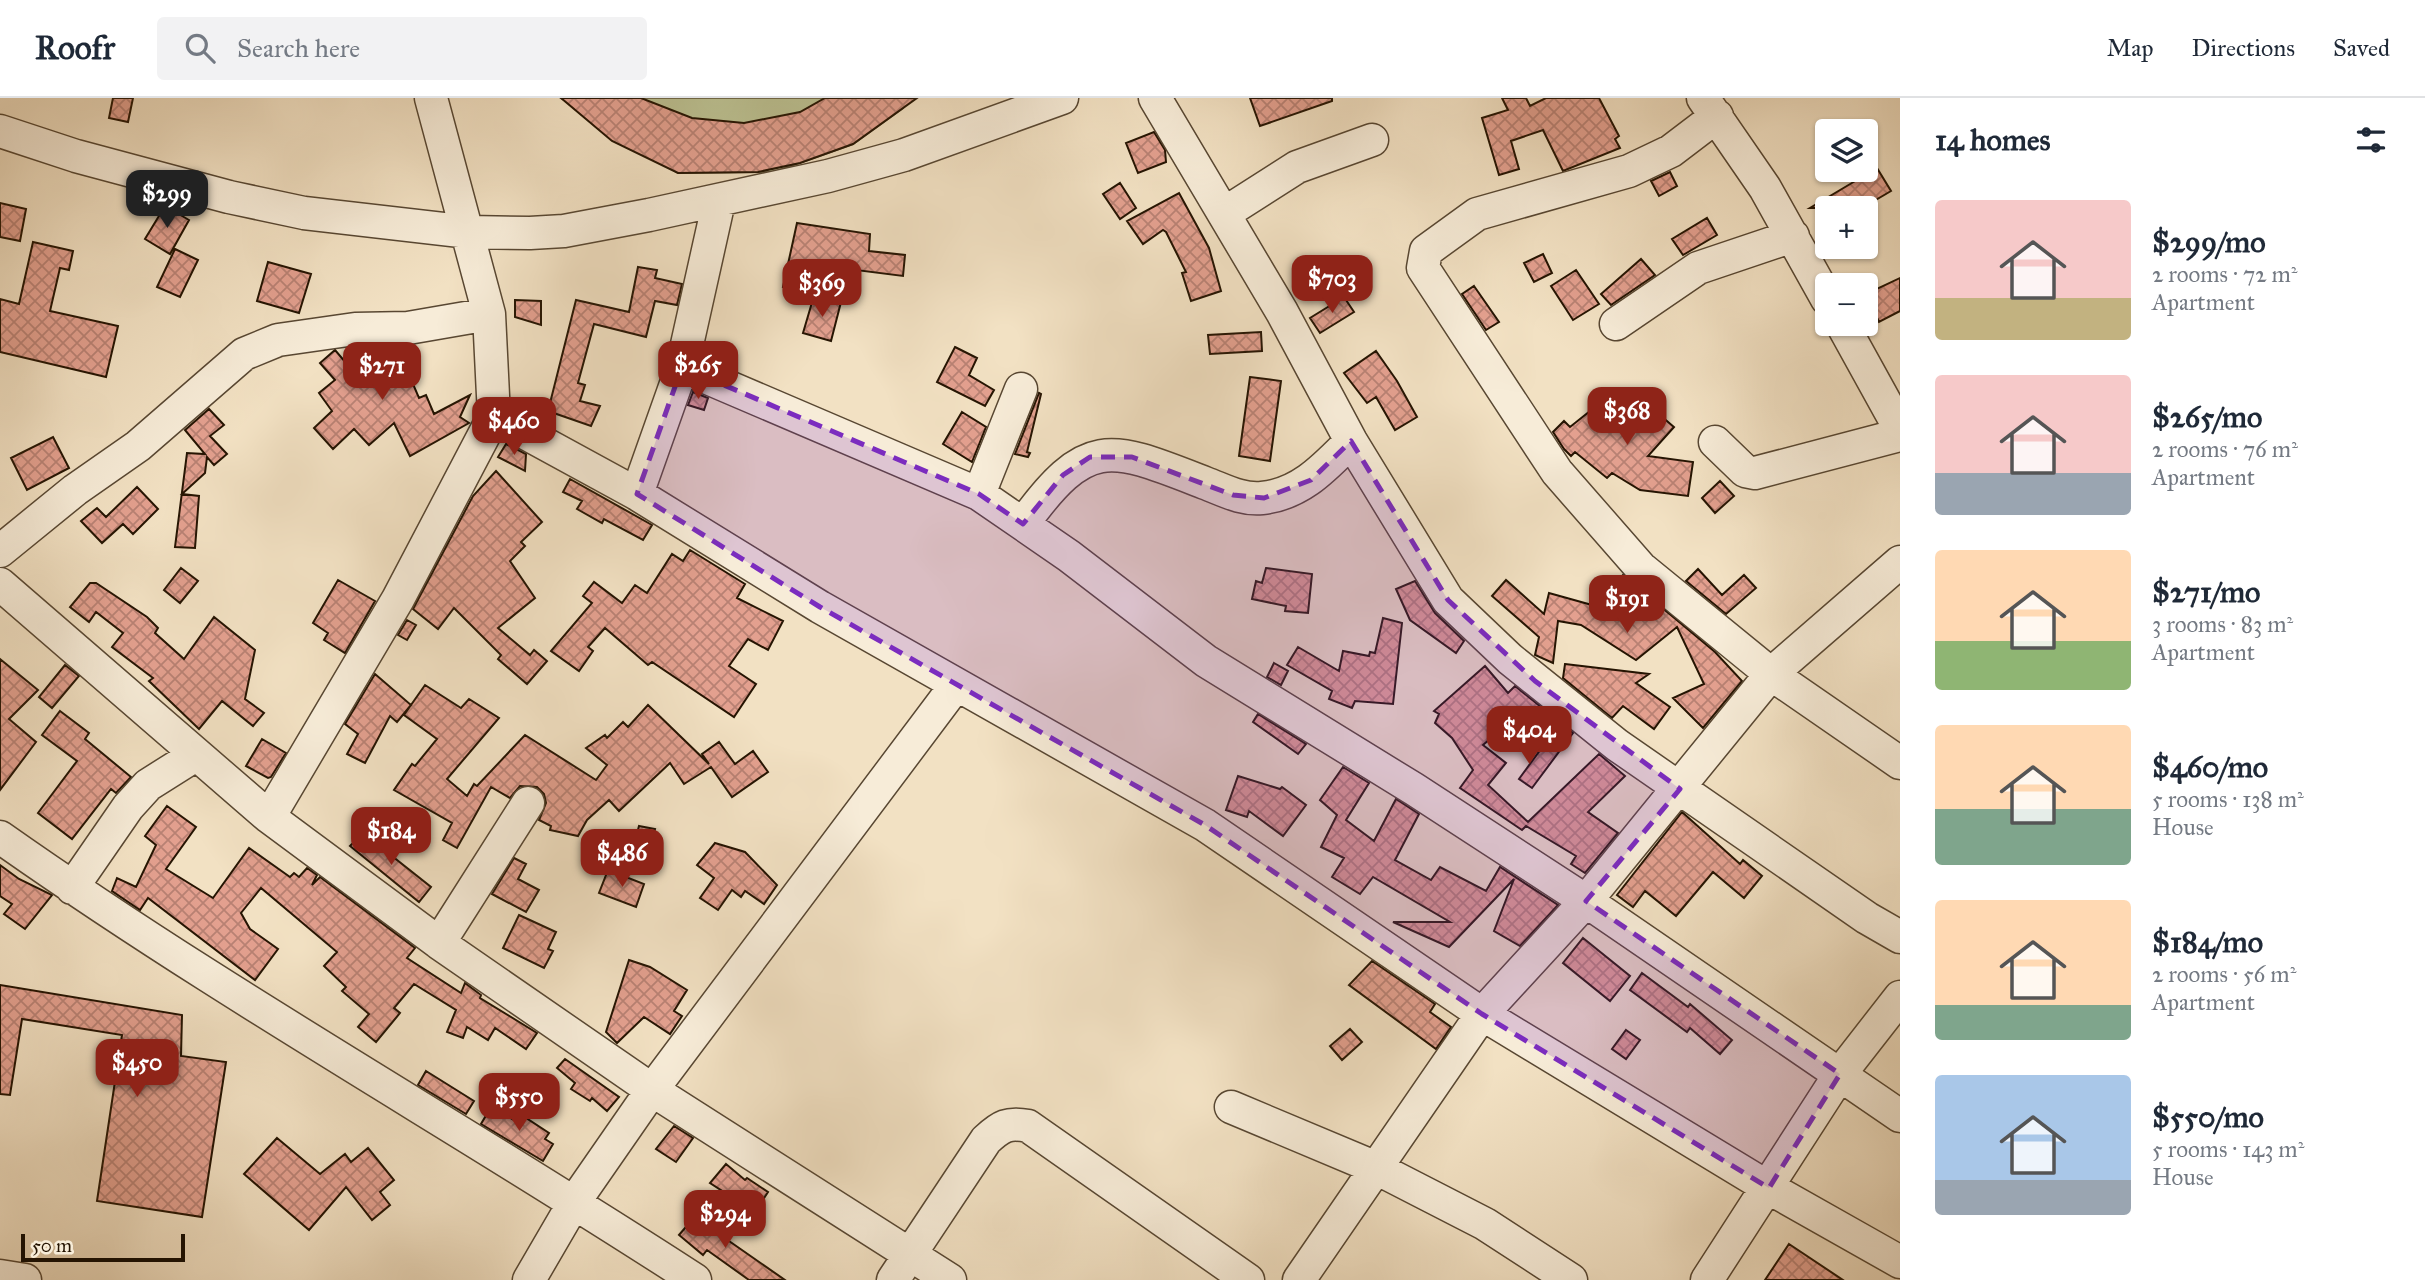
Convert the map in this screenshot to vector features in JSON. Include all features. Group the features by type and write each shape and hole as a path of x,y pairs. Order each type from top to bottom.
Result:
{"street":[{"path":"269,817 398,599 494,416 489,314 470,232 430,98"},
{"path":"0,131 76,156 229,197 304,212 470,232 564,231 719,201 904,155 1062,98"},
{"path":"1155,98 1225,213 1351,441 1448,600 1559,701 1680,789 1867,918 1900,937"},
{"path":"1815,277 1793,236 1710,107 1671,151 1629,171 1477,214 1426,251 1423,268 1557,472 1641,568 1771,674 1900,764"},
{"path":"1225,213 1297,167 1371,141"},
{"path":"637,494 681,367 719,201"},
{"path":"1616,324 1698,268 1793,236"},
{"path":"0,551 75,490 138,446 244,354 278,340 355,329 408,328 489,314"},
{"path":"1849,336 1900,429"},
{"path":"681,367 979,494 1241,684 1414,789 1586,901 1900,1116"},
{"path":"979,494 1021,388"},
{"path":"494,416 637,494 820,607 1205,825 1482,1014 1769,1188 1900,1262"},
{"path":"1715,442 1745,471 1755,473 1900,435"},
{"path":"1023,524 1063,475 1090,457 1108,454 1132,457 1233,495 1264,498 1311,480 1351,441"},
{"path":"1299,1280 1374,1167 1482,1014 1586,901 1680,789 1771,674 1900,562"},
{"path":"0,584 194,756 269,817 439,943 652,1090 950,1280"},
{"path":"529,1280 575,1201 652,1090 956,685"},
{"path":"72,888 128,807 148,785 194,756"},
{"path":"439,943 528,803"},
{"path":"0,837 72,888 185,961 575,1201 695,1280"},
{"path":"1707,1280 1769,1188 1840,1074 1900,997"},
{"path":"1231,1107 1374,1167 1485,1224 1571,1280"},
{"path":"893,1280 986,1140 999,1128 1011,1122 1028,1126 1248,1280"},
{"path":"0,1276 25,1280"}],"highlighted area":[{"path":"682,367 979,494 1023,524 1063,475 1090,457 1132,457 1233,495 1264,498 1311,480 1351,441 1448,600 1535,681 1680,789 1586,901 1840,1074 1769,1188 1482,1014 1205,825 820,607 637,494"}],"green space":[{"path":"561,98 909,98 903,108 853,144 774,172 678,173"}],"building":[{"path":"113,98 133,98 128,122 109,118"},
{"path":"561,98 641,98 692,118 744,123 800,112 825,98 917,98 853,144 800,163 758,172 678,173 612,141"},
{"path":"1250,98 1332,98 1332,101 1260,126"},
{"path":"1502,98 1526,98 1530,106 1546,98 1599,98 1619,136 1615,139 1620,148 1563,171 1543,130 1511,141 1519,169 1499,175 1482,118 1508,110"},
{"path":"1154,132 1165,150 1166,162 1138,173 1126,143"},
{"path":"1878,170 1891,191 1878,199 1878,196 1830,196 1854,182 1878,182"},
{"path":"1670,172 1677,186 1659,196 1651,181"},
{"path":"1120,183 1136,208 1120,219 1103,194"},
{"path":"1179,193 1209,248 1221,291 1191,301 1182,273 1186,272 1166,232 1163,230 1143,244 1127,221"},
{"path":"0,203 26,209 20,241 0,237"},
{"path":"165,206 189,220 170,254 145,239"},
{"path":"1707,218 1717,235 1683,255 1672,239"},
{"path":"797,223 870,234 869,251 905,255 903,276 817,265 811,293 783,287"},
{"path":"33,242 73,251 69,270 60,268 50,311 118,326 106,377 0,352 0,299 19,304"},
{"path":"175,249 198,260 180,297 157,287"},
{"path":"1543,254 1552,273 1534,282 1524,263"},
{"path":"1641,259 1655,275 1611,305 1601,294"},
{"path":"268,262 311,274 299,313 257,301"},
{"path":"638,267 657,270 655,278 682,284 677,305 655,301 646,337 594,324 578,383 585,385 580,401 600,406 591,426 548,411 576,300 629,312"},
{"path":"1576,270 1599,304 1573,320 1551,286"},
{"path":"1900,278 1900,311 1879,322 1878,320 1878,288"},
{"path":"1474,286 1499,322 1486,330 1462,294"},
{"path":"1344,297 1354,312 1320,333 1310,318"},
{"path":"813,299 841,302 831,341 803,333"},
{"path":"515,300 541,301 541,325 515,317"},
{"path":"1261,332 1262,351 1210,354 1208,335"},
{"path":"371,347 397,347 419,398 426,395 434,414 470,395 460,417 469,423 410,456 394,423 369,445 354,429 333,449 314,428 332,411 319,393 335,380 320,363 335,350 346,363"},
{"path":"955,347 977,358 969,375 994,390 985,406 937,382"},
{"path":"1376,351 1417,417 1395,430 1376,397 1367,403 1344,373"},
{"path":"1250,377 1281,381 1270,461 1239,456"},
{"path":"693,392 708,398 704,410 688,405"},
{"path":"1039,393 1041,394 1027,452 1030,453 1028,457 1015,454"},
{"path":"1610,395 1626,413 1640,398 1674,427 1648,456 1693,462 1688,496 1640,490 1612,473 1607,478 1575,452 1571,456 1564,449 1553,432 1564,421 1570,427"},
{"path":"209,409 224,425 210,436 227,454 214,465 207,457 205,473 182,494 199,496 195,548 175,547 187,453 205,454 185,430"},
{"path":"962,412 986,427 972,462 943,444"},
{"path":"53,437 69,468 27,490 11,458"},
{"path":"506,444 526,454 525,471 498,457"},
{"path":"496,471 542,522 521,542 525,546 510,561 535,598 498,628 530,655 534,650 547,661 527,684 498,659 501,655 454,608 438,629 413,609 473,496"},
{"path":"570,479 652,525 643,540 604,519 602,523 577,509 582,501 563,492"},
{"path":"1720,481 1734,496 1715,513 1702,498"},
{"path":"137,487 158,509 133,534 123,524 102,543 81,521 97,508 106,517"},
{"path":"690,550 745,584 737,598 783,621 768,650 748,639 729,666 756,684 734,717 652,662 648,665 605,628 588,647 593,651 579,671 551,651 592,603 583,596 594,582 622,603 635,585 647,593 672,554 683,561"},
{"path":"181,568 198,581 180,603 164,590"},
{"path":"1266,568 1312,574 1308,613 1285,611 1286,606 1252,599 1256,581 1262,583"},
{"path":"1698,569 1722,595 1744,575 1756,588 1726,614 1686,581"},
{"path":"1623,575 1715,652 1742,681 1703,728 1673,698 1704,684 1677,627 1636,660 1581,625 1558,621 1553,663 1535,655 1539,637 1492,596 1506,580 1544,614 1549,593 1592,605 1606,579 1615,583"},
{"path":"338,580 375,601 345,653 324,640 328,633 313,623"},
{"path":"1415,581 1435,613 1464,641 1456,653 1410,620 1396,589"},
{"path":"90,583 96,583 147,617 158,628 155,633 184,659 214,617 255,650 245,699 264,713 253,726 222,701 199,729 149,681 153,678 112,647 123,633 96,612 89,622 70,607"},
{"path":"1383,618 1402,623 1393,704 1355,701 1352,708 1329,699 1332,691 1287,665 1298,647 1339,671 1343,651 1369,656 1370,652 1375,653"},
{"path":"407,620 416,625 407,640 398,635"},
{"path":"0,659 38,690 9,719 36,742 0,790"},
{"path":"1274,663 1288,671 1281,685 1267,677"},
{"path":"1565,664 1649,674 1636,683 1670,707 1654,729 1623,706 1612,718 1563,678"},
{"path":"65,665 79,676 52,708 39,697"},
{"path":"1485,666 1508,693 1515,686 1573,733 1532,788 1519,779 1546,742 1520,713 1483,745 1506,763 1488,785 1528,822 1599,754 1625,776 1588,812 1618,833 1585,873 1571,864 1576,856 1526,826 1522,830 1460,788 1473,770 1452,738 1435,723 1439,714 1434,711"},
{"path":"375,674 411,705 397,722 390,716 365,763 347,754 358,734 345,724"},
{"path":"425,685 461,708 469,699 499,718 447,779 467,796 474,784 477,786 525,735 596,780 607,765 586,748 605,735 607,738 623,722 628,727 648,705 709,764 702,754 719,742 735,764 753,751 768,772 732,797 711,767 684,784 670,763 619,811 609,800 587,820 578,836 550,830 551,826 539,820 546,803 544,794 537,787 520,786 510,798 491,787 457,848 443,840 452,823 394,790 412,764 415,766 437,739 404,715"},
{"path":"60,711 89,733 85,739 131,777 116,793 111,789 72,839 38,813 77,761 42,735"},
{"path":"1258,714 1306,744 1298,754 1253,722"},
{"path":"262,739 286,753 268,778 246,766"},
{"path":"1343,767 1369,783 1346,820 1374,841 1396,799 1419,814 1395,860 1431,880 1440,867 1486,891 1500,867 1558,905 1520,946 1494,931 1514,879 1449,947 1393,922 1450,922 1373,877 1360,894 1332,877 1344,858 1321,847 1337,815 1320,800"},
{"path":"1238,776 1280,789 1282,787 1306,805 1283,836 1249,811 1247,817 1226,810"},
{"path":"167,806 196,827 166,869 213,898 249,848 290,877 294,873 299,877 307,868 317,875 312,885 320,877 415,948 407,958 461,993 465,983 481,995 480,998 537,1033 526,1049 495,1028 488,1040 467,1027 463,1038 447,1032 456,1010 414,984 394,1008 400,1013 376,1042 358,1027 369,1014 342,991 346,987 324,966 337,952 261,888 241,913 250,929 278,949 255,980 148,898 140,910 112,891 117,878 136,887 156,845 145,836"},
{"path":"1682,812 1740,864 1743,860 1762,876 1744,898 1713,872 1676,916 1645,891 1633,907 1617,895"},
{"path":"639,826 655,829 649,852 633,849"},
{"path":"363,833 431,887 419,902 350,846"},
{"path":"715,843 745,852 777,885 764,904 745,891 741,897 732,890 718,910 700,898 714,878 697,865"},
{"path":"514,858 526,864 518,879 539,890 526,912 492,894"},
{"path":"0,865 19,879 52,895 25,929 4,914 12,904 0,896"},
{"path":"608,870 644,884 636,907 599,893"},
{"path":"519,915 556,932 548,949 553,951 544,968 503,948"},
{"path":"1583,938 1630,976 1610,1001 1563,963"},
{"path":"629,960 650,967 687,990 674,1011 682,1016 670,1034 644,1017 617,1043 606,1032"},
{"path":"1372,961 1435,1004 1430,1012 1451,1027 1436,1049 1349,985"},
{"path":"1642,973 1688,1007 1690,1004 1732,1040 1720,1054 1690,1028 1687,1032 1630,990"},
{"path":"0,985 182,1015 181,1056 226,1062 202,1217 97,1201 122,1035 22,1019 10,1095 0,1094"},
{"path":"1350,1029 1362,1042 1342,1060 1330,1046"},
{"path":"1626,1030 1640,1040 1626,1059 1612,1049"},
{"path":"565,1059 619,1097 607,1111 592,1098 590,1101 571,1089 575,1083 557,1068"},
{"path":"426,1071 474,1101 466,1114 418,1085"},
{"path":"491,1107 519,1123 523,1116 549,1133 545,1139 553,1144 543,1161 481,1124"},
{"path":"674,1126 693,1138 676,1162 656,1149"},
{"path":"277,1138 320,1174 345,1154 351,1162 368,1148 394,1180 380,1192 390,1205 372,1220 346,1187 309,1230 244,1174"},
{"path":"726,1164 745,1180 747,1178 768,1192 755,1212 710,1183"},
{"path":"697,1214 721,1231 719,1234 785,1280 749,1280 707,1250 703,1255 679,1235"},
{"path":"1789,1244 1843,1280 1765,1280"}]}
